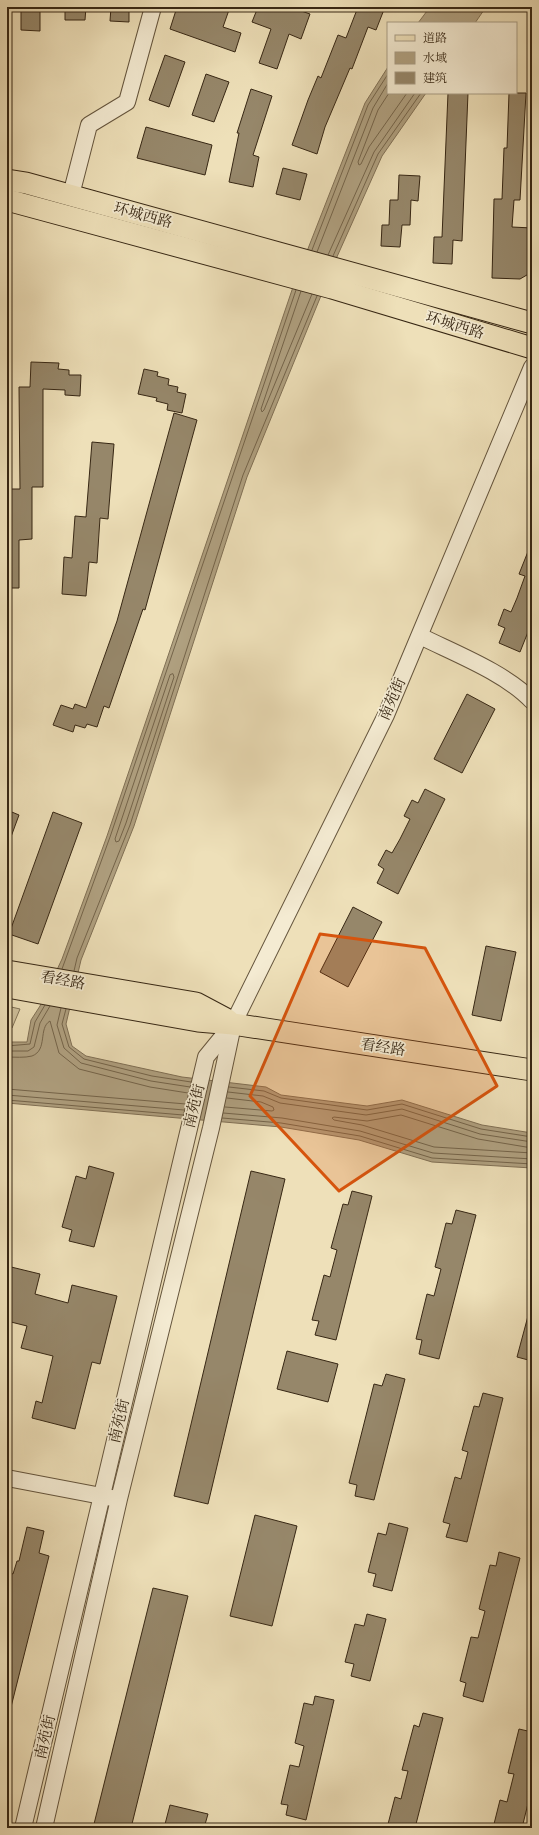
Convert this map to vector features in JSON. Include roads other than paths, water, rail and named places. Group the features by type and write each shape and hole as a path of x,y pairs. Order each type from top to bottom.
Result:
{"main road":[{"name":"环城西路","path":"7,180 26,183 279,252 335,279 532,348"},
{"name":"环城西路","path":"7,200 277,273 335,279 532,323"},
{"name":"看经路","path":"7,971 21,984 72,990 198,1021 234,1024 532,1070"}],"street":[{"path":"71,195 90,125 127,102 153,7"},
{"name":"南苑街","path":"23,1828 206,1056 234,1024 386,714 532,366"},
{"path":"420,636 501,677 523,691 532,701"},
{"name":"南苑街","path":"44,1828 119,1499 211,1128 226,1066 234,1024"},
{"path":"7,1478 119,1499"}],"water":[{"path":"430,7 486,7 476,22 419,22"},
{"path":"387,69 387,94 425,94 382,156 336,259 247,477 134,826 81,960 66,1024 72,1046 86,1056 182,1077 266,1087 281,1095 367,1106 402,1100 482,1125 532,1133 532,1168 432,1162 359,1140 281,1127 7,1103 7,1042 27,1042 31,1020 40,1006 62,959 107,836 293,287 365,103"}]}
